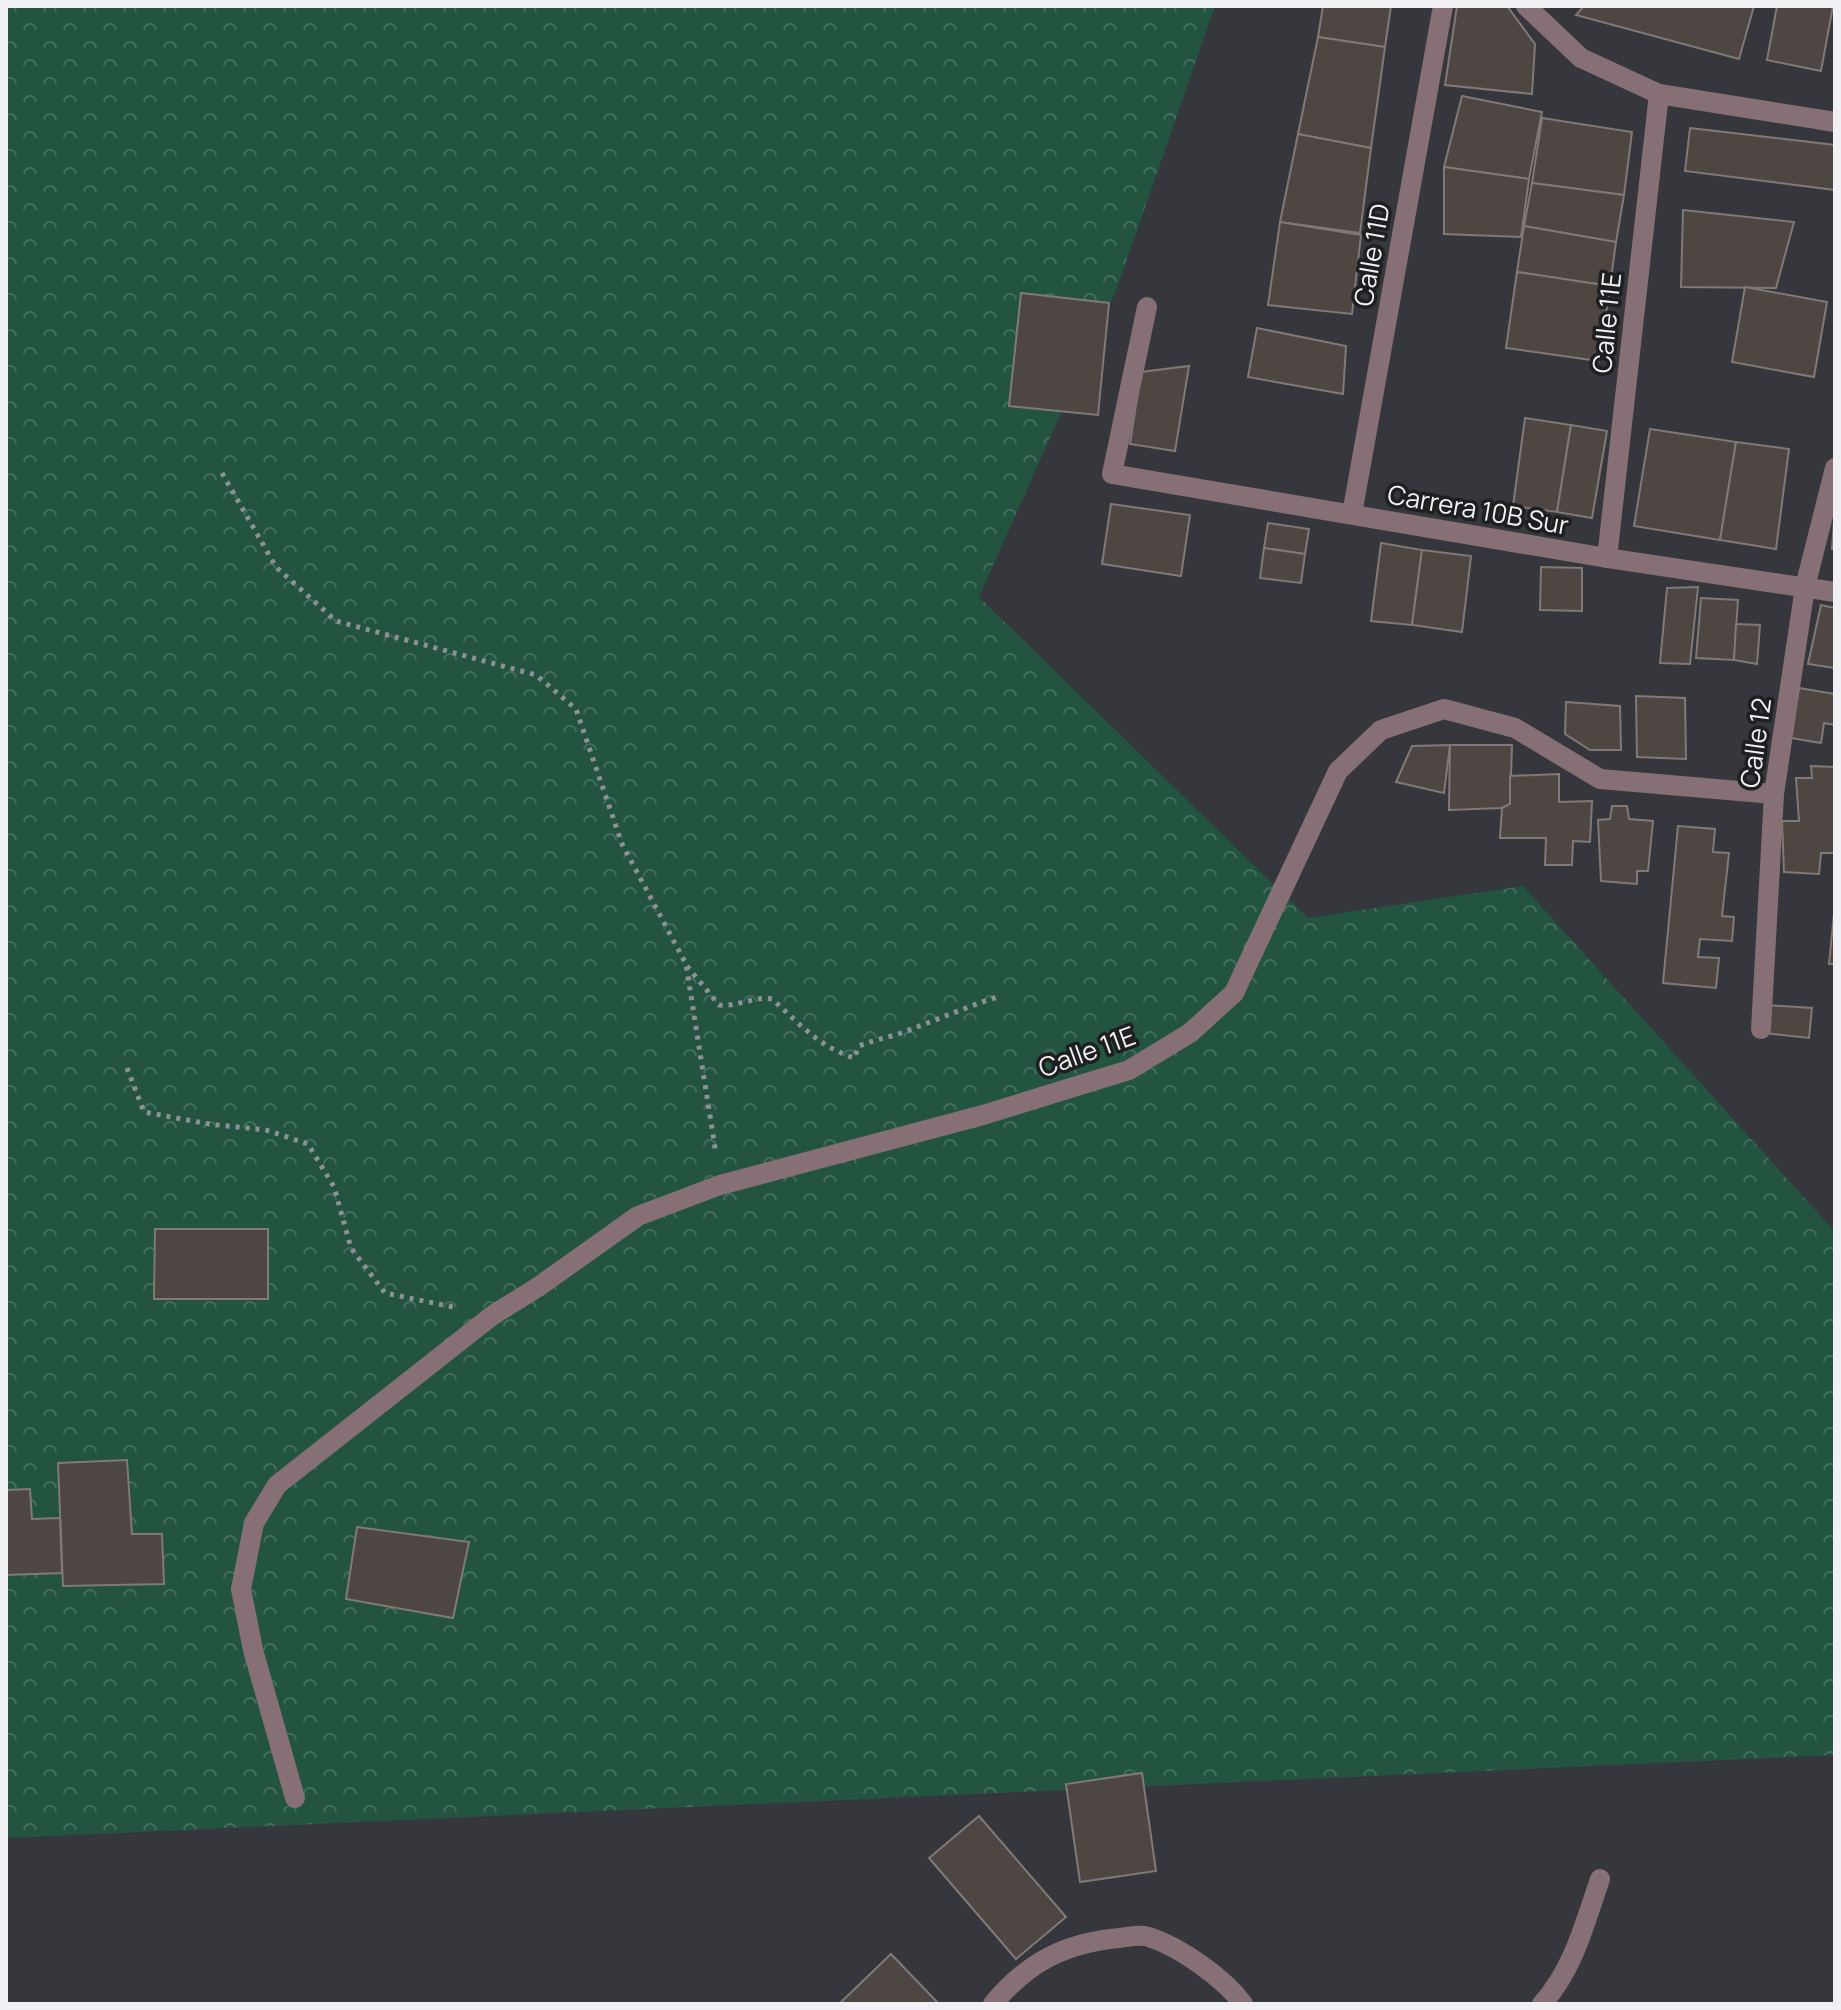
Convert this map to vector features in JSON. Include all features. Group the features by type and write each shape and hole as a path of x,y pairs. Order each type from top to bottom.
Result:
{"street":[{"name":"Calle 11D","path":"1352,514 1443,6"},
{"path":"1526,6 1581,58 1659,94 1835,122"},
{"name":"Calle 11E","path":"1607,558 1659,94"},
{"name":"Carrera 10B Sur","path":"1147,307 1112,474 1607,558 1835,592"},
{"name":"Calle 12","path":"1761,1029 1774,794 1805,587 1835,468"},
{"name":"Calle 11E","path":"295,1798 253,1650 241,1589 254,1523 277,1485 493,1315 638,1216 720,1185 983,1115 1129,1070 1190,1033 1234,993 1338,771 1381,730 1444,709 1515,728 1600,779 1774,794"},
{"path":"1542,2004 1578,1945 1600,1879"},
{"path":"993,2004 1006,1988 1044,1958 1087,1941 1147,1935 1204,1965 1243,2004"}],"path":[{"path":"222,473 276,567 336,621 536,675 576,709 622,844 686,964 719,1005 733,1006 764,997 772,999 817,1041 837,1053 854,1058 859,1046 1000,996"},
{"path":"686,964 720,1185"},
{"path":"127,1068 144,1112 266,1130 308,1144 334,1187 351,1248 385,1293 493,1315"}],"green space":[{"path":"6,6 1215,6 1118,285 979,597 1308,918 1523,886 1835,1232 1835,1755 6,1838"}],"building":[{"path":"1323,6 1391,6 1385,47 1318,37"},
{"path":"1457,6 1507,6 1535,44 1532,94 1445,85"},
{"path":"1584,6 1754,6 1739,59 1576,15"},
{"path":"1777,6 1833,6 1821,71 1767,60"},
{"path":"1318,37 1385,47 1371,148 1298,134"},
{"path":"1462,96 1542,112 1529,179 1444,167"},
{"path":"1542,118 1632,132 1624,195 1532,183"},
{"path":"1690,128 1835,145 1835,190 1685,171"},
{"path":"1298,134 1371,148 1360,233 1280,222"},
{"path":"1444,167 1529,179 1521,237 1444,234"},
{"path":"1532,183 1624,195 1616,242 1524,226"},
{"path":"1683,210 1794,222 1776,288 1681,287"},
{"path":"1280,222 1361,235 1352,314 1268,305"},
{"path":"1524,226 1616,242 1610,286 1517,272"},
{"path":"1517,272 1610,286 1599,361 1506,348"},
{"path":"1745,287 1827,302 1814,377 1732,362"},
{"path":"1021,293 1109,303 1098,415 1009,406"},
{"path":"1257,328 1346,346 1343,394 1248,377"},
{"path":"1189,366 1175,451 1130,444 1141,372"},
{"path":"1525,418 1571,425 1557,512 1513,506"},
{"path":"1571,425 1607,431 1592,518 1557,512"},
{"path":"1650,429 1736,442 1720,540 1634,526"},
{"path":"1736,442 1789,449 1776,549 1720,540"},
{"path":"1111,504 1190,515 1181,576 1102,564"},
{"path":"1835,507 1835,549 1832,549"},
{"path":"1268,523 1309,529 1305,554 1264,548"},
{"path":"1381,543 1422,550 1412,625 1371,621"},
{"path":"1264,548 1305,554 1301,583 1260,578"},
{"path":"1422,550 1471,556 1462,632 1412,625"},
{"path":"1541,567 1582,568 1582,611 1540,610"},
{"path":"1698,587 1690,664 1660,663 1667,588"},
{"path":"1701,598 1738,600 1734,660 1696,658"},
{"path":"1821,605 1835,608 1835,668 1808,664"},
{"path":"1736,624 1760,625 1757,664 1734,660"},
{"path":"1799,688 1835,694 1835,725 1824,723 1821,743 1791,738"},
{"path":"1636,696 1685,698 1686,759 1637,757"},
{"path":"1566,702 1620,706 1621,750 1590,750 1565,734"},
{"path":"1450,745 1444,793 1396,782 1412,746"},
{"path":"1450,745 1512,745 1510,804 1502,808 1449,810"},
{"path":"1811,766 1835,767 1835,853 1821,853 1819,874 1784,872 1782,821 1799,821 1796,778 1812,778"},
{"path":"1559,774 1559,802 1592,801 1590,842 1573,841 1572,865 1545,865 1546,838 1500,838 1502,808 1510,804 1510,776"},
{"path":"1612,806 1627,806 1629,819 1653,821 1648,871 1637,871 1637,884 1601,881 1598,820 1610,819"},
{"path":"1678,826 1715,829 1713,852 1729,853 1722,916 1734,917 1732,941 1700,939 1698,957 1719,958 1716,988 1663,983"},
{"path":"1835,904 1835,964 1829,964"},
{"path":"1766,1005 1812,1008 1809,1038 1764,1033"},
{"path":"155,1229 268,1229 268,1299 154,1299"},
{"path":"127,1460 132,1534 162,1534 164,1584 63,1586 58,1463"},
{"path":"30,1489 32,1519 60,1518 62,1573 6,1575 6,1490"},
{"path":"357,1527 469,1542 453,1618 346,1599"},
{"path":"1142,1773 1156,1871 1080,1882 1066,1784"},
{"path":"979,1816 1066,1917 1016,1959 929,1858"},
{"path":"891,1954 939,2004 839,2004"}]}
